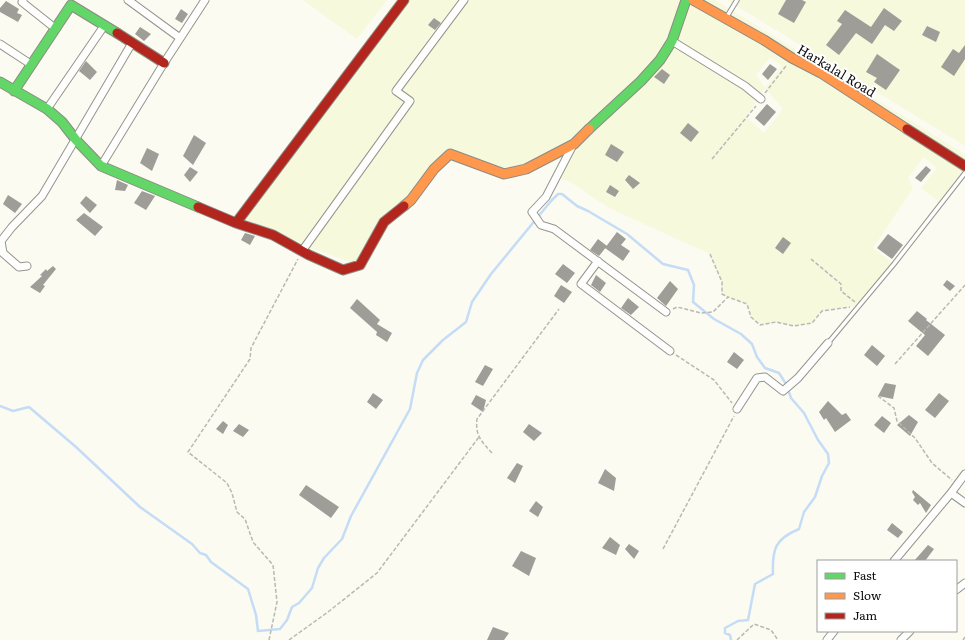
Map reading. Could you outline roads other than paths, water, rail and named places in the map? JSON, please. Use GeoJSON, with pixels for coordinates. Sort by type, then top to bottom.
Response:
{"type":"FeatureCollection","features":[{"type":"Feature","properties":{"kind":"street"},"geometry":{"type":"LineString","coordinates":[[23,0],[22,2],[56,29]]}},
{"type":"Feature","properties":{"kind":"street"},"geometry":{"type":"LineString","coordinates":[[128,0],[180,38]]}},
{"type":"Feature","properties":{"kind":"street"},"geometry":{"type":"LineString","coordinates":[[102,166],[164,63],[205,0]]}},
{"type":"Feature","properties":{"kind":"street"},"geometry":{"type":"LineString","coordinates":[[236,223],[404,0]]}},
{"type":"Feature","properties":{"kind":"street"},"geometry":{"type":"LineString","coordinates":[[302,251],[410,101],[396,91],[464,0]]}},
{"type":"Feature","properties":{"kind":"street"},"geometry":{"type":"LineString","coordinates":[[0,82],[47,109],[62,122],[76,140],[102,166],[236,223],[273,235],[302,251],[343,270],[360,266],[384,222],[411,200],[434,169],[450,154],[504,174],[526,170],[574,144],[641,81],[660,60],[672,41],[686,0]]}},
{"type":"Feature","properties":{"kind":"street","name":"Harkalal Road"},"geometry":{"type":"LineString","coordinates":[[693,0],[820,73],[965,166]]}},
{"type":"Feature","properties":{"kind":"street"},"geometry":{"type":"LineString","coordinates":[[14,91],[71,5],[164,63]]}},
{"type":"Feature","properties":{"kind":"street"},"geometry":{"type":"LineString","coordinates":[[47,109],[104,26]]}},
{"type":"Feature","properties":{"kind":"street"},"geometry":{"type":"LineString","coordinates":[[672,41],[746,86],[760,99]]}},
{"type":"Feature","properties":{"kind":"street"},"geometry":{"type":"LineString","coordinates":[[27,266],[19,267],[3,253],[1,242],[12,227],[42,196],[132,43]]}},
{"type":"Feature","properties":{"kind":"street"},"geometry":{"type":"LineString","coordinates":[[0,44],[32,65]]}},
{"type":"Feature","properties":{"kind":"street"},"geometry":{"type":"LineString","coordinates":[[574,144],[546,197],[532,212],[541,225],[554,228],[666,312]]}},
{"type":"Feature","properties":{"kind":"street"},"geometry":{"type":"LineString","coordinates":[[598,261],[580,284],[670,351]]}},
{"type":"Feature","properties":{"kind":"street"},"geometry":{"type":"LineString","coordinates":[[737,409],[757,378],[765,377],[783,391],[798,378],[828,344]]}},
{"type":"Feature","properties":{"kind":"street"},"geometry":{"type":"LineString","coordinates":[[895,560],[952,493],[965,474]]}},
{"type":"Feature","properties":{"kind":"street"},"geometry":{"type":"LineString","coordinates":[[952,493],[965,503]]}},
{"type":"Feature","properties":{"kind":"street"},"geometry":{"type":"LineString","coordinates":[[957,589],[965,583]]}},
{"type":"Feature","properties":{"kind":"street"},"geometry":{"type":"LineString","coordinates":[[827,640],[833,632]]}},
{"type":"Feature","properties":{"kind":"street"},"geometry":{"type":"LineString","coordinates":[[901,640],[909,632]]}},
{"type":"Feature","properties":{"kind":"lane"},"geometry":{"type":"LineString","coordinates":[[725,19],[737,0]]}},
{"type":"Feature","properties":{"kind":"lane"},"geometry":{"type":"LineString","coordinates":[[828,344],[894,264],[965,173]]}},
{"type":"Feature","properties":{"kind":"waterway"},"geometry":{"type":"LineString","coordinates":[[0,406],[13,411],[29,407],[76,447],[140,507],[192,544],[200,553],[206,555],[211,562],[248,589],[256,615],[258,631],[280,629],[287,620],[292,607],[299,603],[312,588],[318,568],[324,558],[342,539],[351,516],[410,409],[417,373],[423,360],[443,340],[466,322],[472,302],[491,274],[551,201],[558,194],[562,194],[577,206],[627,234],[663,264],[688,270],[694,285],[693,302],[714,319],[741,334],[752,344],[757,357],[765,368],[779,373],[786,384],[791,398],[804,413],[818,440],[828,454],[829,463],[822,476],[815,497],[804,512],[799,529],[780,541],[774,551],[773,574],[755,584],[748,620],[738,621],[725,628],[725,633],[730,635],[731,640]]}}]}
